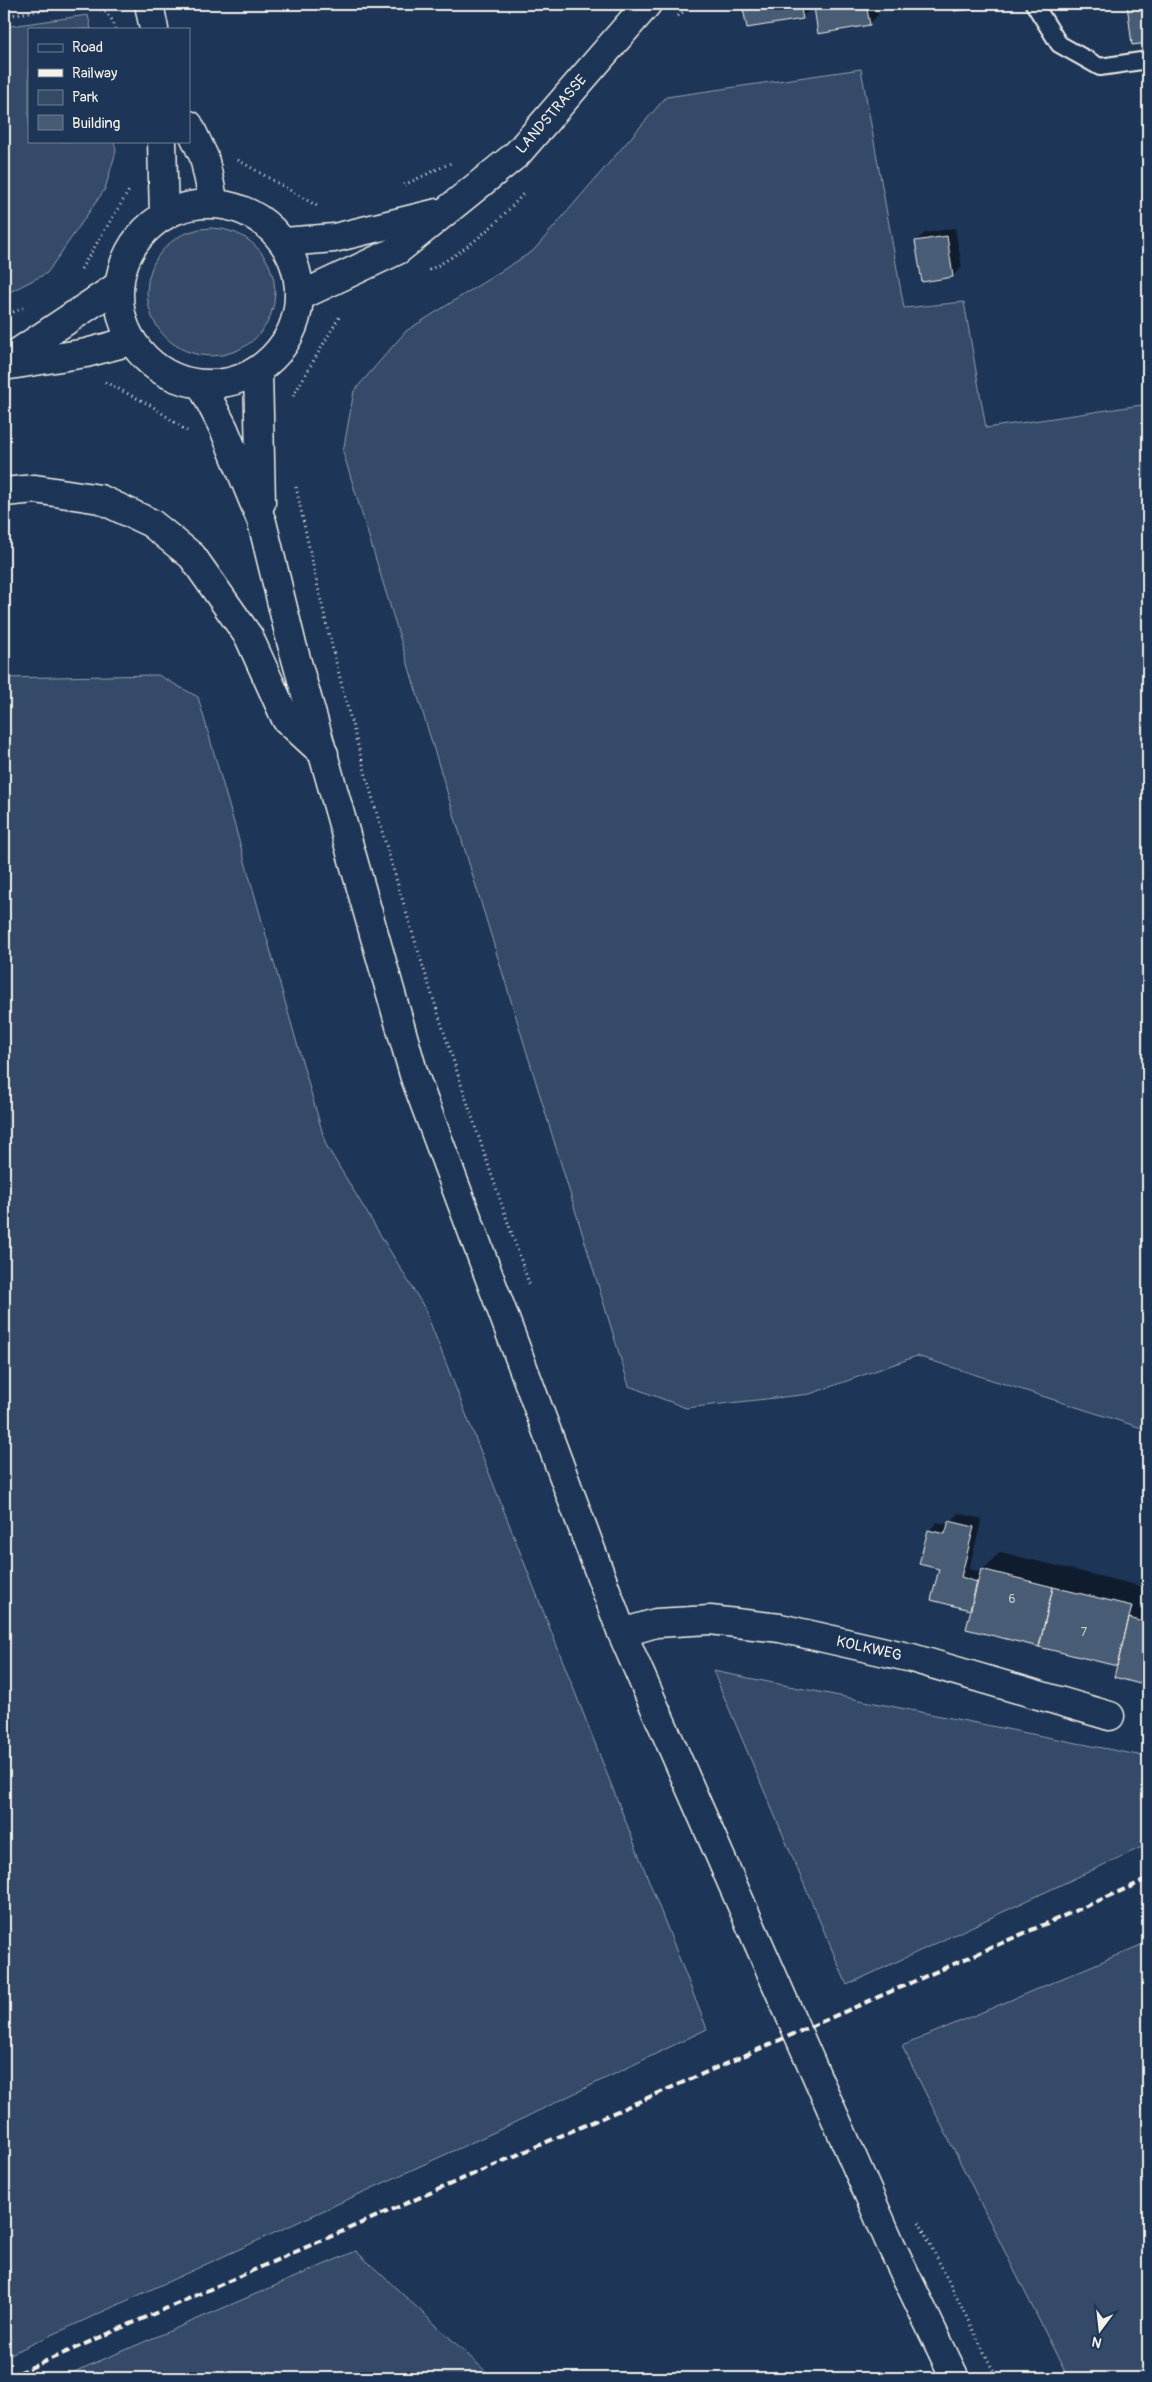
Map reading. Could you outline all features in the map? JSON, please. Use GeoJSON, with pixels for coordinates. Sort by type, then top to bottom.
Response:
{"type":"FeatureCollection","features":[{"type":"Feature","properties":{"kind":"main road"},"geometry":{"type":"LineString","coordinates":[[149,4],[154,28]]}},
{"type":"Feature","properties":{"kind":"main road","name":"LANDSTRASSE"},"geometry":{"type":"LineString","coordinates":[[300,296],[398,250],[517,154],[647,4]]}},
{"type":"Feature","properties":{"kind":"main road"},"geometry":{"type":"LineString","coordinates":[[190,127],[204,157],[214,203]]}},
{"type":"Feature","properties":{"kind":"main road"},"geometry":{"type":"LineString","coordinates":[[162,142],[164,216]]}},
{"type":"Feature","properties":{"kind":"main road"},"geometry":{"type":"LineString","coordinates":[[214,203],[241,209],[264,222],[284,242],[297,268],[300,296],[295,325],[280,351],[258,371],[229,381],[201,384],[174,378],[150,362],[131,341],[122,315],[118,286],[125,259],[140,235],[164,216],[186,206],[214,203]]}},
{"type":"Feature","properties":{"kind":"main road","name":"LANDSTRASSE"},"geometry":{"type":"LineString","coordinates":[[284,242],[334,238],[444,212]]}},
{"type":"Feature","properties":{"kind":"main road"},"geometry":{"type":"LineString","coordinates":[[4,362],[118,286]]}},
{"type":"Feature","properties":{"kind":"main road"},"geometry":{"type":"LineString","coordinates":[[4,366],[86,354],[131,341]]}},
{"type":"Feature","properties":{"kind":"main road"},"geometry":{"type":"LineString","coordinates":[[258,371],[262,522]]}},
{"type":"Feature","properties":{"kind":"main road"},"geometry":{"type":"LineString","coordinates":[[201,384],[224,429],[262,522],[292,641],[414,1075],[622,1633],[887,2236],[955,2378]]}},
{"type":"Feature","properties":{"kind":"main road"},"geometry":{"type":"LineString","coordinates":[[4,492],[35,489],[100,499],[151,523],[192,556],[249,637],[286,719],[324,754]]}},
{"type":"Feature","properties":{"kind":"main road","name":"KOLKWEG"},"geometry":{"type":"LineString","coordinates":[[622,1633],[656,1623],[710,1620],[780,1628],[912,1658],[1110,1716]]}},
{"type":"Feature","properties":{"kind":"lane"},"geometry":{"type":"LineString","coordinates":[[1034,4],[1059,44],[1100,67],[1148,60]]}},
{"type":"Feature","properties":{"kind":"path"},"geometry":{"type":"LineString","coordinates":[[4,16],[81,4],[95,6],[108,14],[115,28]]}},
{"type":"Feature","properties":{"kind":"path"},"geometry":{"type":"LineString","coordinates":[[401,187],[454,161]]}},
{"type":"Feature","properties":{"kind":"path"},"geometry":{"type":"LineString","coordinates":[[80,271],[134,182]]}},
{"type":"Feature","properties":{"kind":"path"},"geometry":{"type":"LineString","coordinates":[[294,478],[327,627],[385,839],[476,1131],[532,1291]]}},
{"type":"Feature","properties":{"kind":"path"},"geometry":{"type":"LineString","coordinates":[[917,2217],[997,2378]]}},
{"type":"Feature","properties":{"kind":"green space"},"geometry":{"type":"Polygon","coordinates":[[[88,15],[91,28],[28,28],[28,142],[114,142],[116,151],[105,189],[47,273],[4,295],[4,27],[88,15]]]}},
{"type":"Feature","properties":{"kind":"green space"},"geometry":{"type":"Polygon","coordinates":[[[861,69],[904,308],[964,302],[986,428],[1148,404],[1148,1430],[917,1356],[810,1394],[686,1408],[629,1386],[343,452],[354,391],[406,331],[533,251],[666,97],[861,69]]]}},
{"type":"Feature","properties":{"kind":"green space"},"geometry":{"type":"Polygon","coordinates":[[[211,228],[235,233],[247,239],[256,247],[264,256],[270,268],[275,292],[270,316],[264,328],[256,337],[247,345],[235,351],[211,356],[187,351],[175,345],[166,337],[158,328],[152,316],[147,292],[152,268],[158,256],[166,247],[175,239],[187,233],[211,228]]]}},
{"type":"Feature","properties":{"kind":"green space"},"geometry":{"type":"Polygon","coordinates":[[[158,675],[198,697],[326,1145],[424,1307],[707,2029],[501,2129],[4,2357],[4,678],[158,675]]]}},
{"type":"Feature","properties":{"kind":"green space"},"geometry":{"type":"Polygon","coordinates":[[[713,1671],[1148,1757],[1148,1844],[847,1985],[713,1671]]]}},
{"type":"Feature","properties":{"kind":"green space"},"geometry":{"type":"Polygon","coordinates":[[[1148,1942],[1148,2378],[1068,2378],[902,2046],[1148,1942]]]}},
{"type":"Feature","properties":{"kind":"green space"},"geometry":{"type":"Polygon","coordinates":[[[356,2251],[493,2378],[60,2378],[356,2251]]]}},
{"type":"Feature","properties":{"kind":"building"},"geometry":{"type":"Polygon","coordinates":[[[742,4],[800,4],[803,19],[747,28],[742,4]]]}},
{"type":"Feature","properties":{"kind":"building"},"geometry":{"type":"Polygon","coordinates":[[[833,4],[866,4],[870,25],[818,34],[814,7],[833,4]]]}},
{"type":"Feature","properties":{"kind":"building"},"geometry":{"type":"Polygon","coordinates":[[[953,4],[1006,4],[1007,6],[954,11],[953,4]]]}},
{"type":"Feature","properties":{"kind":"building"},"geometry":{"type":"Polygon","coordinates":[[[1127,4],[1148,4],[1148,43],[1132,45],[1127,4]]]}},
{"type":"Feature","properties":{"kind":"building"},"geometry":{"type":"Polygon","coordinates":[[[947,236],[953,277],[922,282],[915,241],[947,236]]]}},
{"type":"Feature","properties":{"kind":"building"},"geometry":{"type":"Polygon","coordinates":[[[949,1521],[974,1527],[961,1577],[977,1582],[970,1610],[931,1600],[939,1569],[919,1564],[928,1530],[945,1534],[949,1521]]]}},
{"type":"Feature","properties":{"kind":"building"},"geometry":{"type":"Polygon","coordinates":[[[981,1569],[1053,1587],[1039,1647],[966,1629],[981,1569]]]}},
{"type":"Feature","properties":{"kind":"building"},"geometry":{"type":"Polygon","coordinates":[[[1053,1587],[1132,1606],[1117,1666],[1039,1647],[1053,1587]]]}},
{"type":"Feature","properties":{"kind":"building"},"geometry":{"type":"Polygon","coordinates":[[[1129,1618],[1148,1623],[1148,1650],[1140,1684],[1114,1677],[1129,1618]]]}},
{"type":"Feature","properties":{"kind":"railway"},"geometry":{"type":"LineString","coordinates":[[7,2378],[1148,1879]]}}]}
